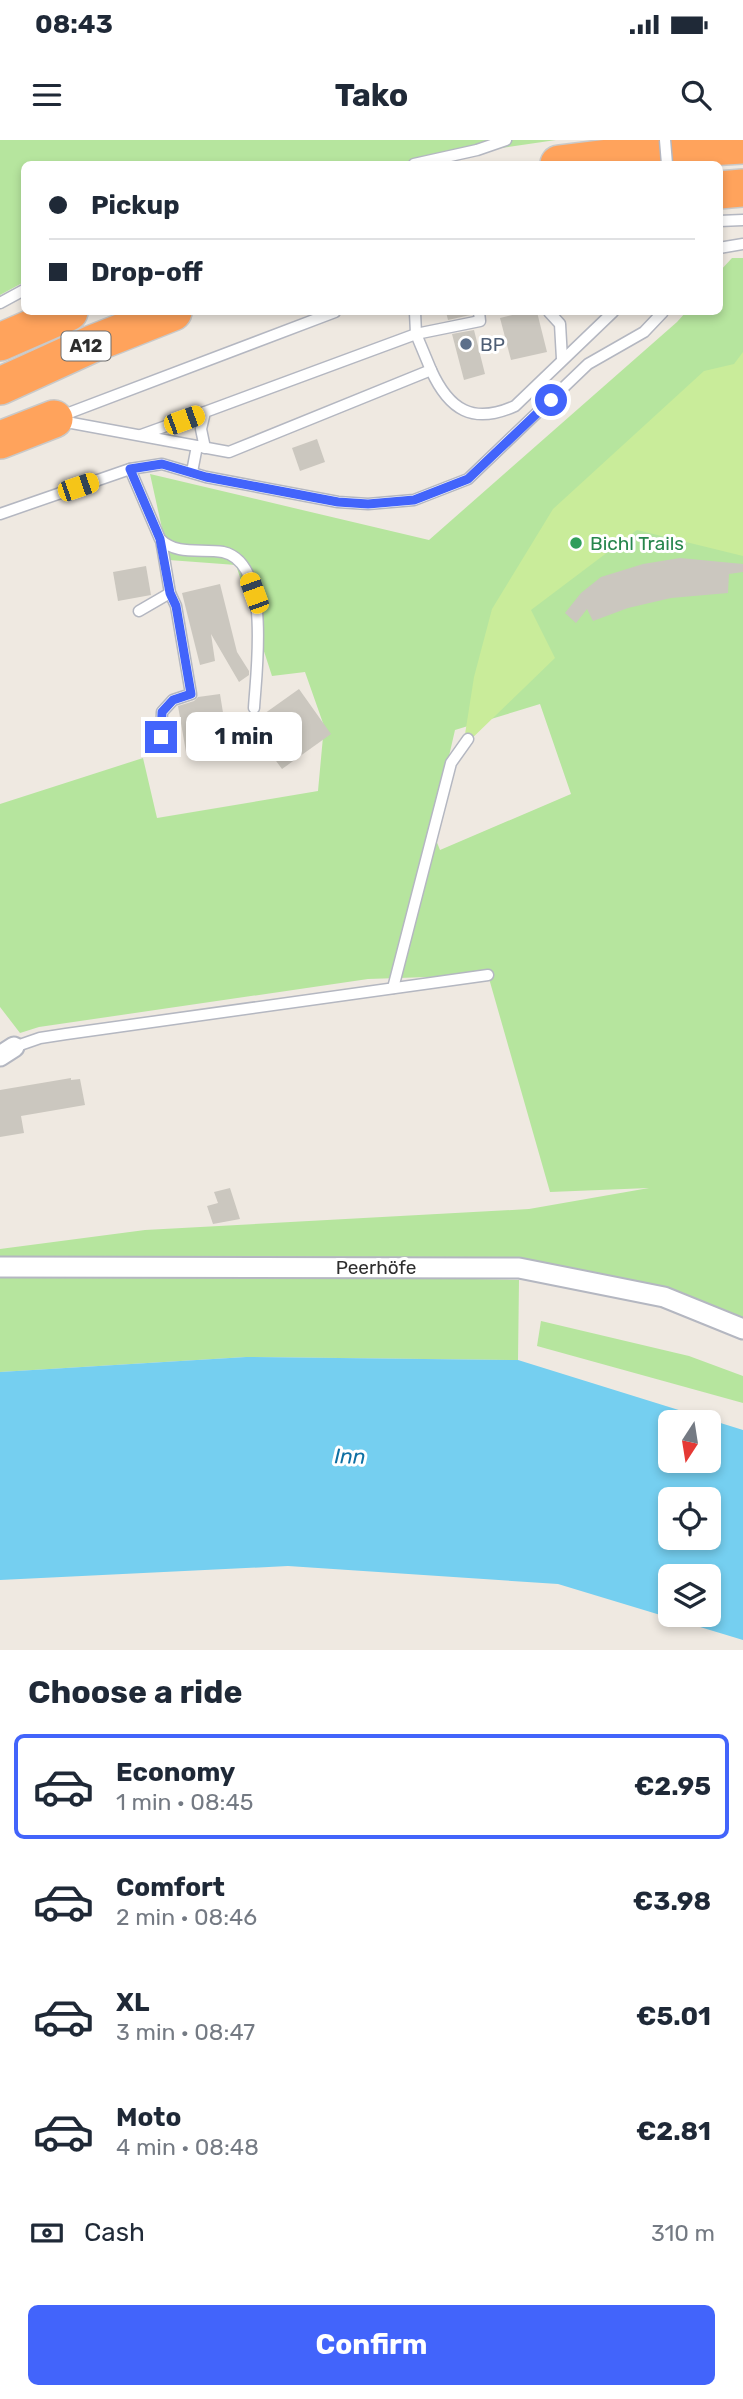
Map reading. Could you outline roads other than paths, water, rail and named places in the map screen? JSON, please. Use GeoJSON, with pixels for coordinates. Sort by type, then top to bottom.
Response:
{"type":"FeatureCollection","features":[{"type":"Feature","properties":{"kind":"highway"},"geometry":{"type":"LineString","coordinates":[[583,161],[743,145]]}},
{"type":"Feature","properties":{"kind":"highway"},"geometry":{"type":"LineString","coordinates":[[723,190],[743,188]]}},
{"type":"Feature","properties":{"kind":"highway","name":"A12"},"geometry":{"type":"LineString","coordinates":[[0,342],[62,315]]}},
{"type":"Feature","properties":{"kind":"highway","name":"A12"},"geometry":{"type":"LineString","coordinates":[[0,386],[92,344],[165,315]]}},
{"type":"Feature","properties":{"kind":"highway"},"geometry":{"type":"LineString","coordinates":[[0,440],[54,419]]}},
{"type":"Feature","properties":{"kind":"street","name":"Peerhöfe"},"geometry":{"type":"LineString","coordinates":[[0,1267],[519,1268],[664,1297],[743,1329]]}},
{"type":"Feature","properties":{"kind":"lane"},"geometry":{"type":"LineString","coordinates":[[428,161],[477,150],[506,140]]}},
{"type":"Feature","properties":{"kind":"lane"},"geometry":{"type":"LineString","coordinates":[[665,140],[667,161]]}},
{"type":"Feature","properties":{"kind":"lane"},"geometry":{"type":"LineString","coordinates":[[723,221],[743,220]]}},
{"type":"Feature","properties":{"kind":"lane"},"geometry":{"type":"LineString","coordinates":[[723,247],[743,244]]}},
{"type":"Feature","properties":{"kind":"lane"},"geometry":{"type":"LineString","coordinates":[[0,303],[21,292]]}},
{"type":"Feature","properties":{"kind":"lane"},"geometry":{"type":"LineString","coordinates":[[54,419],[327,315]]}},
{"type":"Feature","properties":{"kind":"lane"},"geometry":{"type":"LineString","coordinates":[[415,315],[416,334],[438,387],[457,407],[474,414],[490,414],[515,406],[610,315]]}},
{"type":"Feature","properties":{"kind":"lane"},"geometry":{"type":"LineString","coordinates":[[141,436],[416,334],[480,321],[479,315]]}},
{"type":"Feature","properties":{"kind":"lane"},"geometry":{"type":"LineString","coordinates":[[552,315],[560,324],[562,359]]}},
{"type":"Feature","properties":{"kind":"lane"},"geometry":{"type":"LineString","coordinates":[[0,514],[130,469],[162,464],[338,502],[368,504],[414,500],[468,479],[588,365],[644,332],[660,315]]}},
{"type":"Feature","properties":{"kind":"lane"},"geometry":{"type":"LineString","coordinates":[[54,419],[229,452],[431,370]]}},
{"type":"Feature","properties":{"kind":"lane"},"geometry":{"type":"LineString","coordinates":[[192,472],[201,447],[205,412]]}},
{"type":"Feature","properties":{"kind":"lane"},"geometry":{"type":"LineString","coordinates":[[130,469],[160,539],[170,593],[176,606],[191,694],[173,700],[162,712],[161,737]]}},
{"type":"Feature","properties":{"kind":"lane"},"geometry":{"type":"LineString","coordinates":[[160,539],[167,546],[193,551],[225,552],[245,567],[254,593],[258,621],[254,708]]}},
{"type":"Feature","properties":{"kind":"lane"},"geometry":{"type":"LineString","coordinates":[[139,611],[170,593]]}},
{"type":"Feature","properties":{"kind":"lane"},"geometry":{"type":"LineString","coordinates":[[393,988],[451,762],[468,739]]}},
{"type":"Feature","properties":{"kind":"lane"},"geometry":{"type":"LineString","coordinates":[[7,1052],[40,1038],[488,975]]}},
{"type":"Feature","properties":{"kind":"water","name":"Inn"},"geometry":{"type":"Polygon","coordinates":[[[246,1357],[518,1360],[679,1410],[658,1410],[658,1474],[721,1474],[721,1423],[743,1430],[743,1640],[700,1627],[721,1627],[721,1564],[658,1564],[658,1614],[558,1584],[288,1566],[0,1580],[0,1372],[246,1357]]]}},
{"type":"Feature","properties":{"kind":"place","name":"BP"},"geometry":{"type":"Point","coordinates":[466,344]}},
{"type":"Feature","properties":{"kind":"place","name":"Bichl Trails"},"geometry":{"type":"Point","coordinates":[576,543]}}]}
